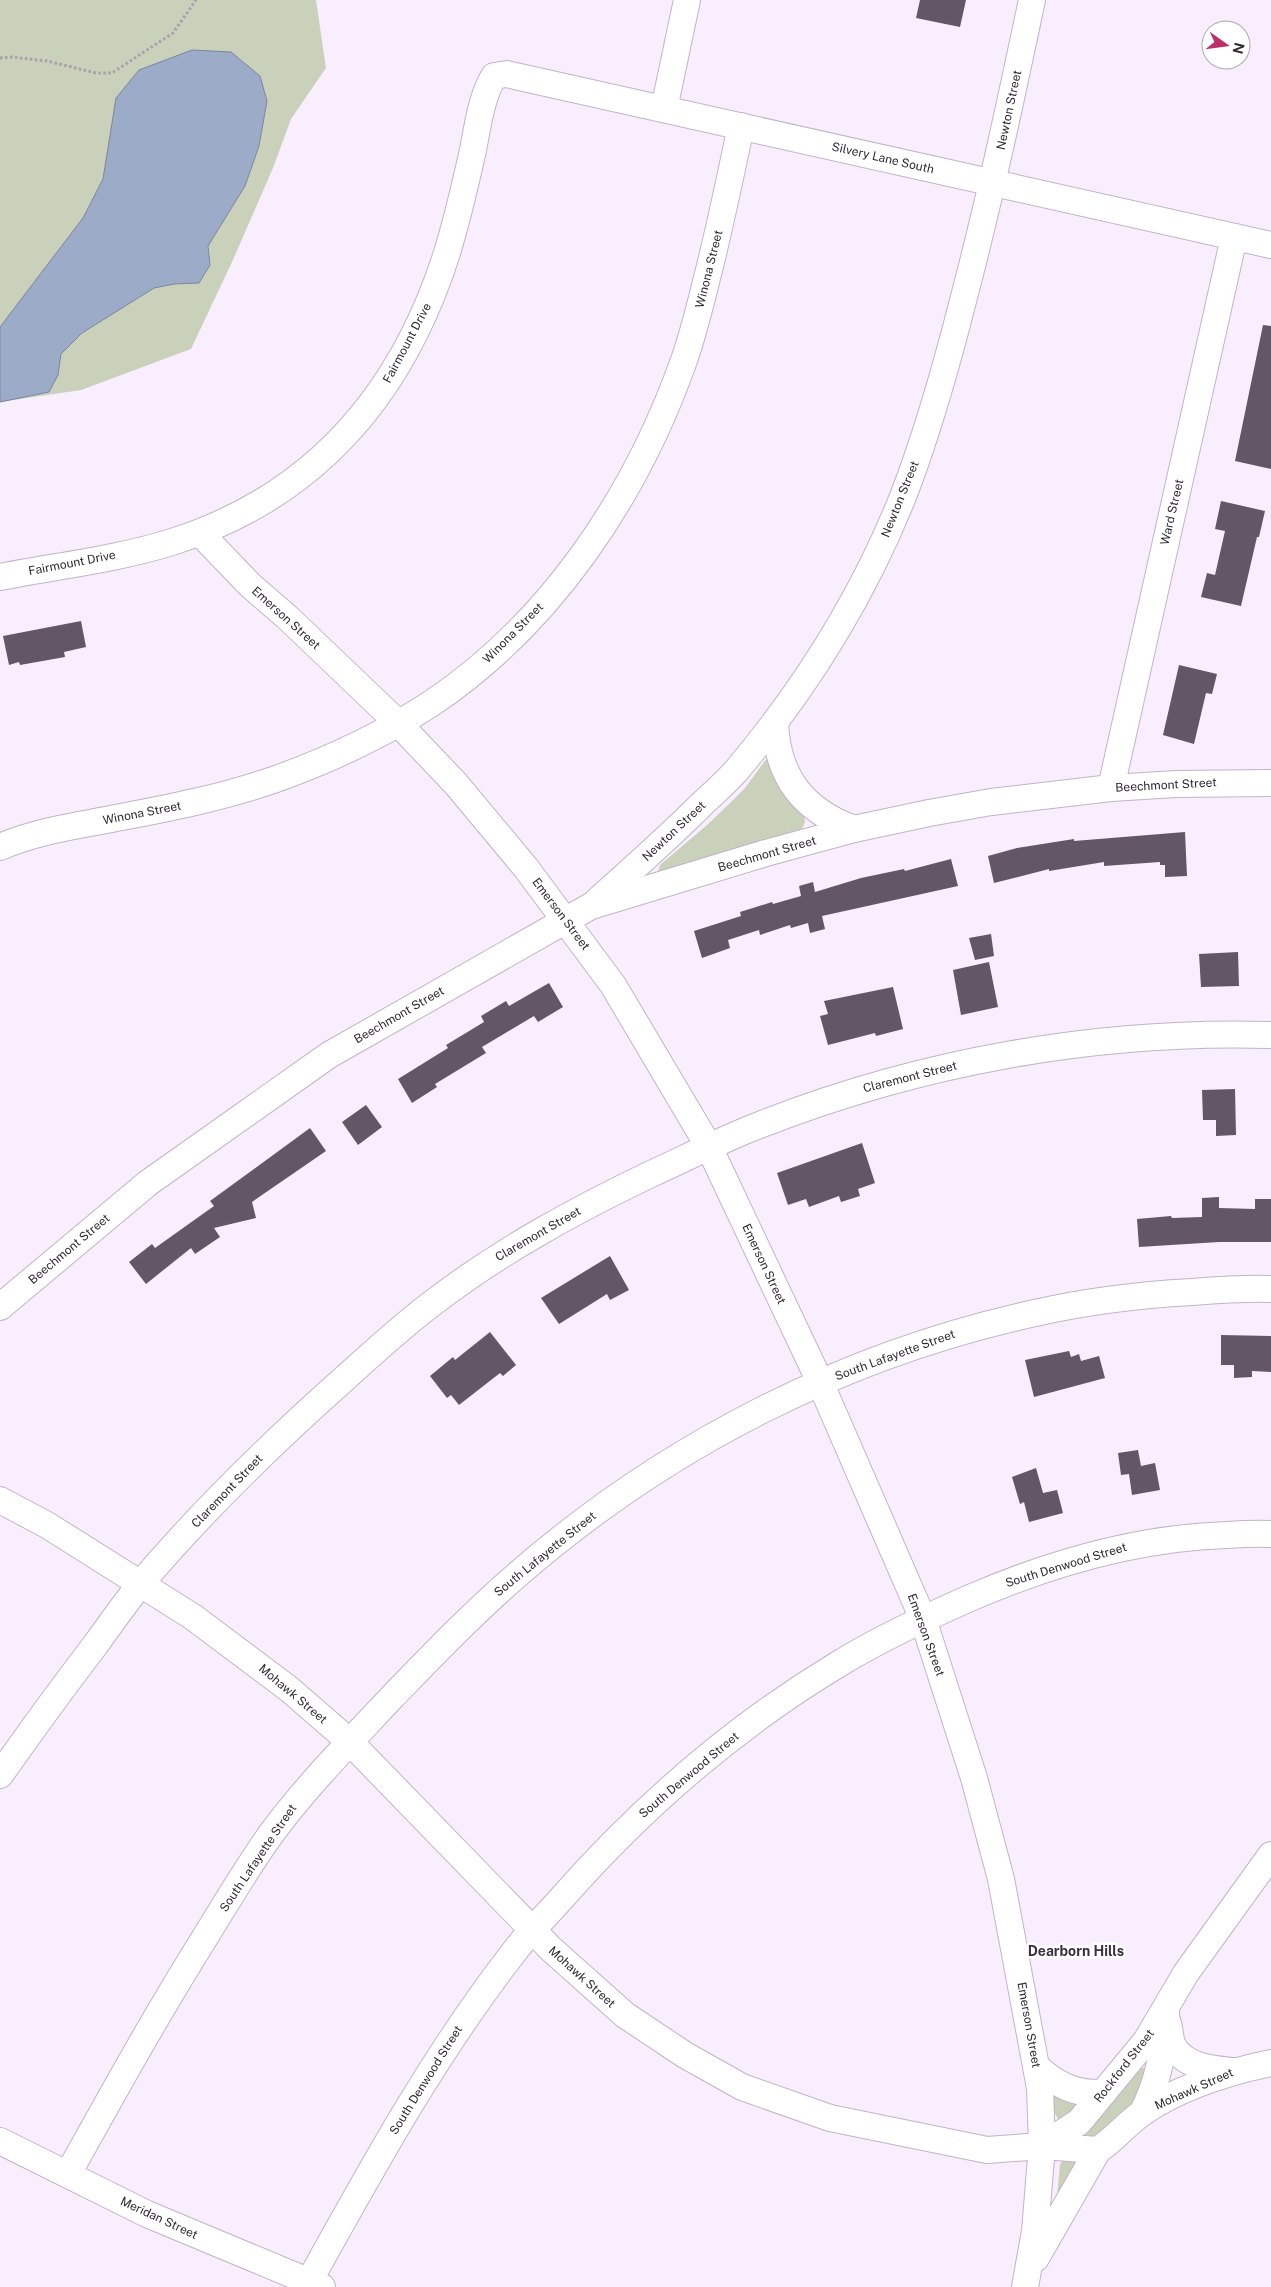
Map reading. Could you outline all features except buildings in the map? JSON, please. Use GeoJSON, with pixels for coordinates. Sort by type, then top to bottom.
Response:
{"type":"FeatureCollection","features":[{"type":"Feature","properties":{"kind":"street"},"geometry":{"type":"LineString","coordinates":[[664,108],[687,0]]}},
{"type":"Feature","properties":{"kind":"street","name":"Newton Street"},"geometry":{"type":"LineString","coordinates":[[590,906],[680,826],[728,780],[776,722],[809,675],[842,622],[871,568],[904,495],[938,399],[993,184],[1032,0]]}},
{"type":"Feature","properties":{"kind":"street","name":"Silvery Lane South"},"geometry":{"type":"LineString","coordinates":[[494,76],[507,74],[664,108],[993,184],[1271,245]]}},
{"type":"Feature","properties":{"kind":"street","name":"Fairmount Drive"},"geometry":{"type":"LineString","coordinates":[[0,576],[140,550],[200,532],[253,508],[303,474],[348,433],[390,380],[418,326],[446,256],[460,208],[483,102],[494,76]]}},
{"type":"Feature","properties":{"kind":"street","name":"Winona Street"},"geometry":{"type":"LineString","coordinates":[[0,847],[46,831],[183,805],[249,788],[335,755],[398,723],[430,704],[461,681],[518,630],[573,569],[620,498],[660,422],[684,361],[723,211],[741,126]]}},
{"type":"Feature","properties":{"kind":"street","name":"Ward Street"},"geometry":{"type":"LineString","coordinates":[[1111,788],[1234,237]]}},
{"type":"Feature","properties":{"kind":"street","name":"Emerson Street"},"geometry":{"type":"LineString","coordinates":[[200,532],[250,585],[287,617],[398,723],[456,784],[566,919],[613,985],[709,1146],[820,1382],[923,1619],[974,1778],[1002,1879],[1040,2088],[1042,2146]]}},
{"type":"Feature","properties":{"kind":"street"},"geometry":{"type":"LineString","coordinates":[[776,722],[780,758],[796,789],[821,814],[854,829]]}},
{"type":"Feature","properties":{"kind":"street","name":"Beechmont Street"},"geometry":{"type":"LineString","coordinates":[[0,1307],[148,1183],[329,1056],[590,906],[766,852],[854,829],[991,802],[1111,788],[1176,784],[1271,783]]}},
{"type":"Feature","properties":{"kind":"street","name":"Claremont Street"},"geometry":{"type":"LineString","coordinates":[[0,1775],[34,1726],[141,1584],[204,1514],[265,1451],[388,1340],[435,1301],[485,1265],[550,1224],[709,1146],[754,1127],[845,1094],[962,1064],[1070,1045],[1180,1036],[1271,1035]]}},
{"type":"Feature","properties":{"kind":"street","name":"South Lafayette Street"},"geometry":{"type":"LineString","coordinates":[[68,2174],[162,2006],[248,1867],[296,1801],[464,1623],[518,1574],[574,1528],[634,1485],[726,1427],[820,1382],[891,1354],[990,1322],[1068,1305],[1124,1296],[1210,1290],[1271,1289]]}},
{"type":"Feature","properties":{"kind":"street","name":"Mohawk Street"},"geometry":{"type":"LineString","coordinates":[[0,1500],[47,1526],[141,1584],[193,1617],[248,1657],[350,1742],[533,1930],[625,2016],[685,2055],[742,2087],[830,2118],[987,2150],[1042,2146],[1098,2150],[1142,2113],[1190,2088],[1234,2071],[1271,2063]]}},
{"type":"Feature","properties":{"kind":"street","name":"South Denwood Street"},"geometry":{"type":"LineString","coordinates":[[312,2285],[381,2151],[432,2068],[473,2007],[516,1949],[623,1832],[712,1752],[767,1711],[838,1664],[923,1619],[1010,1581],[1060,1564],[1141,1542],[1204,1536],[1271,1534]]}},
{"type":"Feature","properties":{"kind":"street","name":"Rockford Street"},"geometry":{"type":"LineString","coordinates":[[1042,2146],[1080,2122],[1146,2041],[1166,2010],[1186,1973],[1271,1855]]}},
{"type":"Feature","properties":{"kind":"street"},"geometry":{"type":"LineString","coordinates":[[1166,2010],[1173,2046],[1184,2059],[1204,2068],[1234,2071]]}},
{"type":"Feature","properties":{"kind":"street"},"geometry":{"type":"LineString","coordinates":[[1142,2113],[1150,2098],[1159,2070],[1164,2043],[1166,2010]]}},
{"type":"Feature","properties":{"kind":"street"},"geometry":{"type":"LineString","coordinates":[[1037,2068],[1050,2079],[1065,2086],[1092,2094],[1104,2092]]}},
{"type":"Feature","properties":{"kind":"street","name":"Meridan Street"},"geometry":{"type":"LineString","coordinates":[[0,2141],[147,2214],[312,2285]]}},
{"type":"Feature","properties":{"kind":"street"},"geometry":{"type":"LineString","coordinates":[[1027,2280],[1035,2231],[1042,2146]]}},
{"type":"Feature","properties":{"kind":"street"},"geometry":{"type":"LineString","coordinates":[[1027,2280],[1098,2150]]}},
{"type":"Feature","properties":{"kind":"path"},"geometry":{"type":"LineString","coordinates":[[0,58],[12,57],[47,60],[96,73],[112,73],[173,32],[196,0]]}},
{"type":"Feature","properties":{"kind":"green space"},"geometry":{"type":"Polygon","coordinates":[[[0,0],[316,0],[326,68],[291,119],[273,168],[191,349],[81,390],[0,402],[0,0]]]}},
{"type":"Feature","properties":{"kind":"green space"},"geometry":{"type":"Polygon","coordinates":[[[767,758],[770,758],[788,800],[804,816],[805,822],[802,829],[660,874],[658,871],[660,865],[707,825],[745,788],[767,758]]]}},
{"type":"Feature","properties":{"kind":"green space"},"geometry":{"type":"Polygon","coordinates":[[[1148,2067],[1152,2072],[1127,2112],[1093,2138],[1077,2138],[1138,2069],[1148,2067]]]}},
{"type":"Feature","properties":{"kind":"green space"},"geometry":{"type":"Polygon","coordinates":[[[1052,2091],[1084,2100],[1060,2122],[1055,2114],[1052,2091]]]}},
{"type":"Feature","properties":{"kind":"green space"},"geometry":{"type":"Polygon","coordinates":[[[1080,2160],[1057,2196],[1062,2161],[1080,2160]]]}},
{"type":"Feature","properties":{"kind":"water"},"geometry":{"type":"Polygon","coordinates":[[[192,50],[231,52],[260,76],[267,101],[259,146],[245,186],[208,246],[210,265],[199,283],[174,284],[154,288],[82,333],[61,354],[58,375],[49,392],[0,402],[0,327],[83,218],[103,179],[116,98],[139,70],[192,50]]]}},
{"type":"Feature","properties":{"kind":"district","name":"Dearborn Hills"},"geometry":{"type":"Point","coordinates":[1076,1951]}}]}
